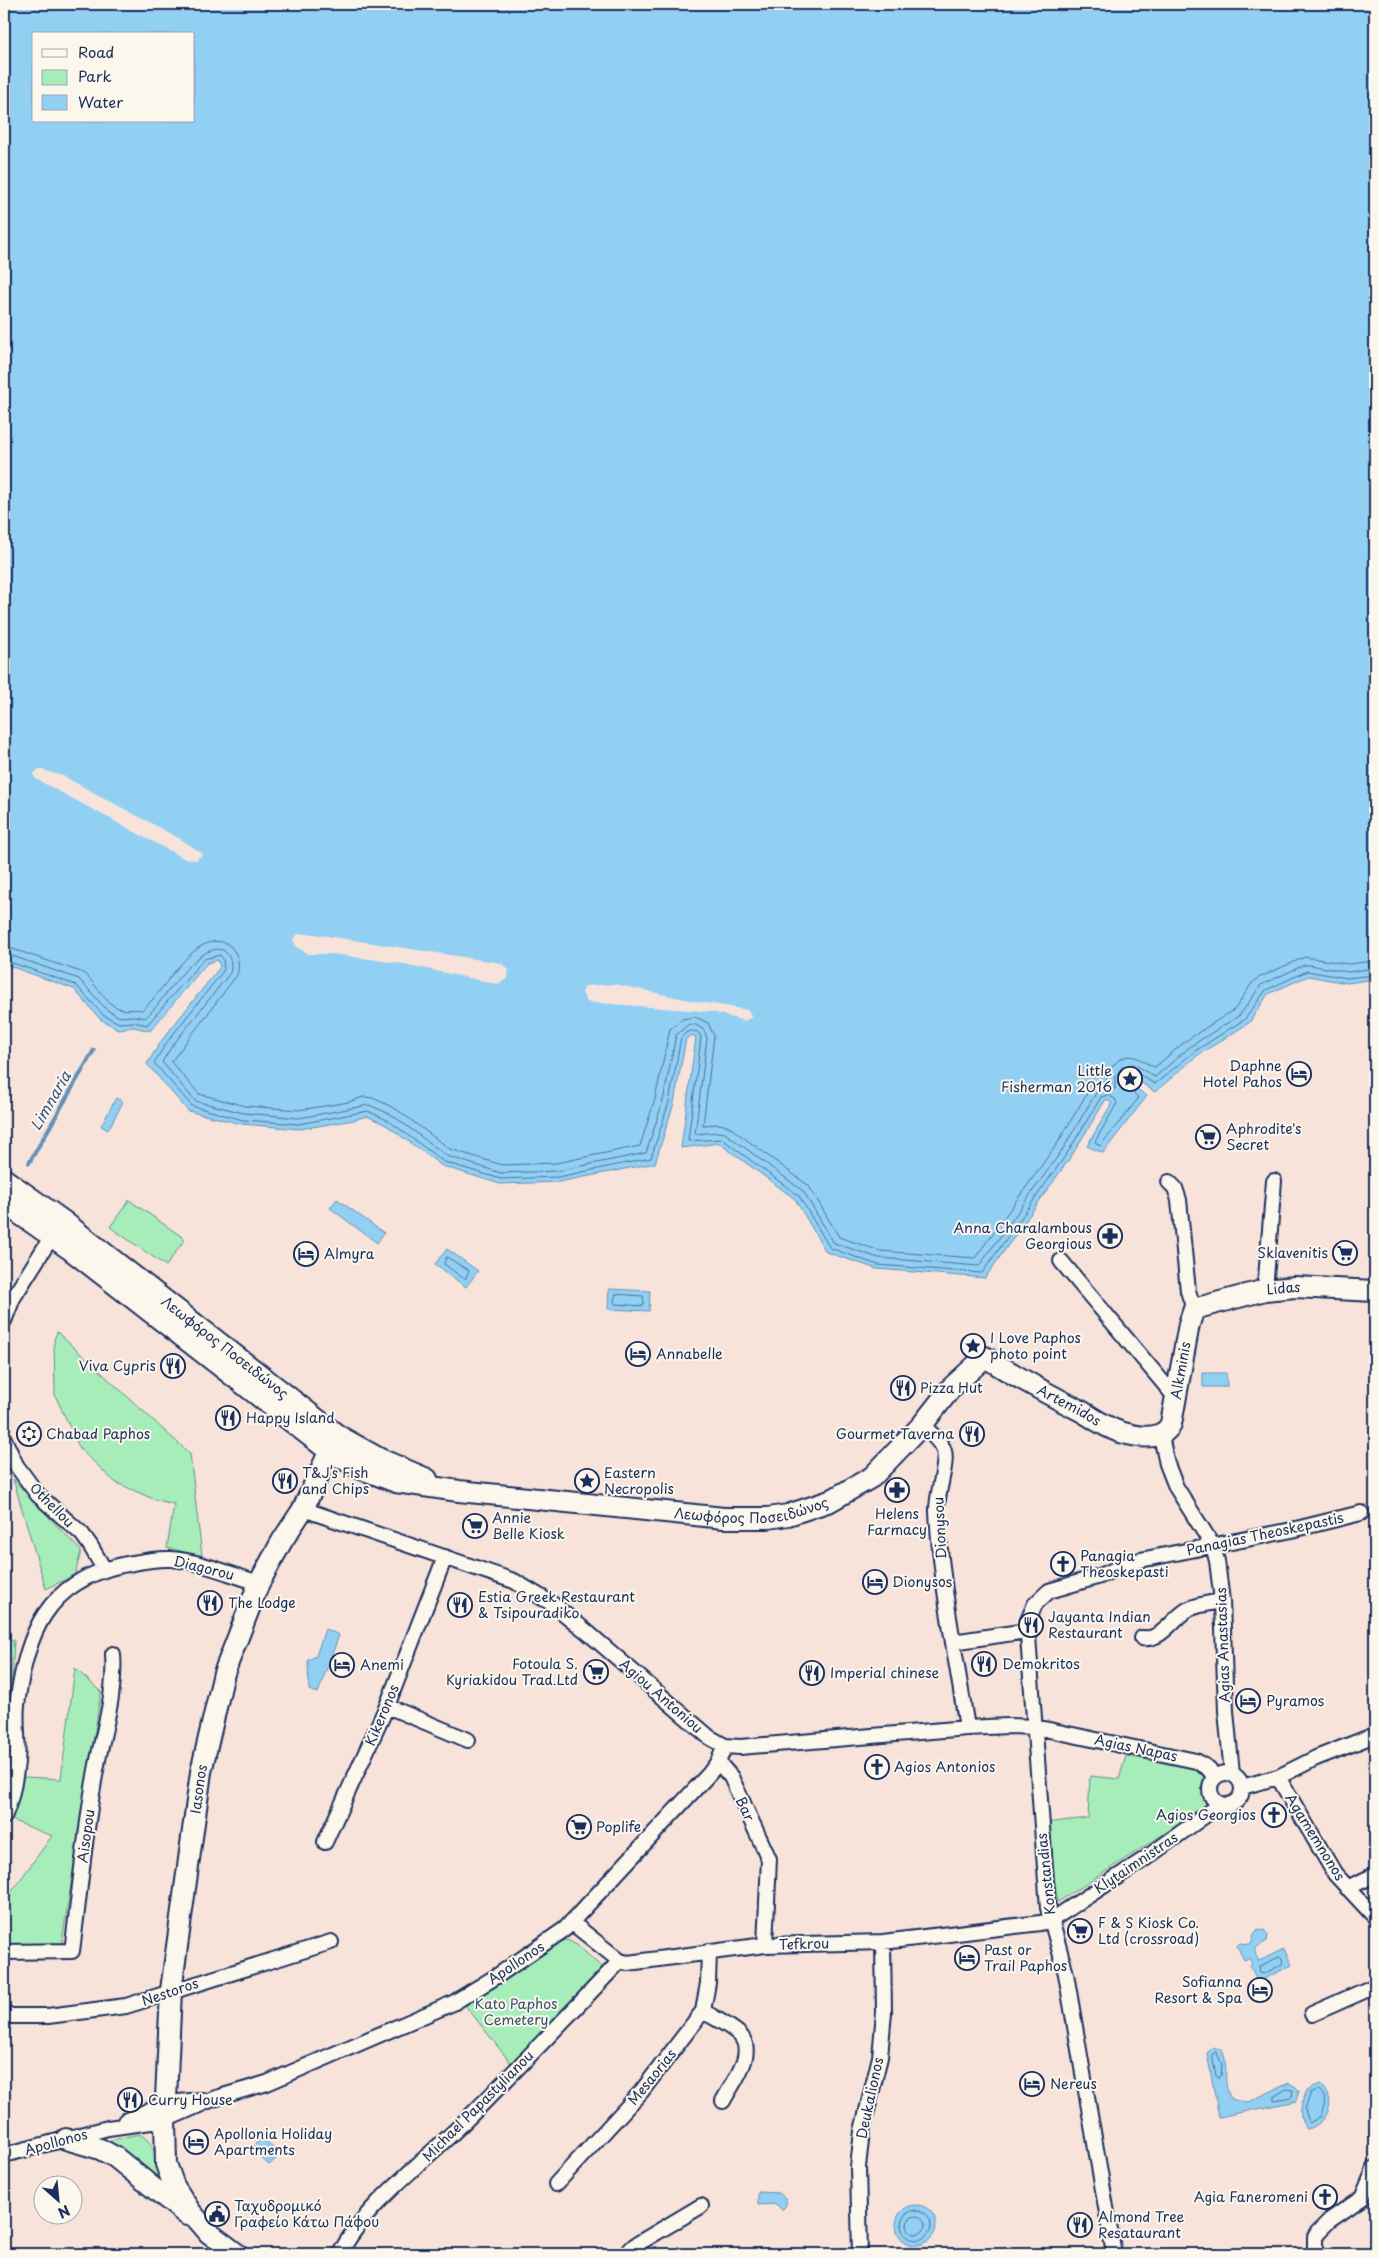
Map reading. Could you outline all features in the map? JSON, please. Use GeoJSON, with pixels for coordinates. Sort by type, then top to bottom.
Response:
{"type":"FeatureCollection","features":[{"type":"Feature","properties":{"kind":"main road","name":"Λεωφόρος Ποσειδώνος"},"geometry":{"type":"LineString","coordinates":[[4,1179],[56,1215],[337,1446],[359,1468],[396,1482],[459,1491],[724,1518],[768,1518],[788,1515],[830,1502],[872,1477],[922,1426],[951,1388],[985,1357]]}},
{"type":"Feature","properties":{"kind":"main road","name":"Λεωφόρος Ποσειδώνος"},"geometry":{"type":"LineString","coordinates":[[4,1203],[52,1236],[337,1446]]}},
{"type":"Feature","properties":{"kind":"main road","name":"Lidas"},"geometry":{"type":"LineString","coordinates":[[1194,1309],[1265,1290],[1295,1287],[1375,1292]]}},
{"type":"Feature","properties":{"kind":"main road","name":"Alkminis"},"geometry":{"type":"LineString","coordinates":[[1161,1436],[1172,1424],[1189,1324],[1194,1309]]}},
{"type":"Feature","properties":{"kind":"main road","name":"Artemidos"},"geometry":{"type":"LineString","coordinates":[[985,1357],[1032,1386],[1120,1432],[1149,1437],[1161,1436]]}},
{"type":"Feature","properties":{"kind":"main road","name":"Iasonos"},"geometry":{"type":"LineString","coordinates":[[204,2228],[179,2195],[170,2177],[165,2150],[171,1990],[201,1772],[216,1703],[235,1643],[259,1583],[282,1541],[303,1510],[337,1446]]}},
{"type":"Feature","properties":{"kind":"main road"},"geometry":{"type":"LineString","coordinates":[[66,2139],[100,2149],[115,2157],[237,2254]]}},
{"type":"Feature","properties":{"kind":"street"},"geometry":{"type":"LineString","coordinates":[[1265,1290],[1274,1181]]}},
{"type":"Feature","properties":{"kind":"street"},"geometry":{"type":"LineString","coordinates":[[1169,1182],[1175,1188],[1180,1200],[1188,1290],[1194,1309]]}},
{"type":"Feature","properties":{"kind":"street"},"geometry":{"type":"LineString","coordinates":[[4,1320],[13,1298],[52,1236]]}},
{"type":"Feature","properties":{"kind":"street"},"geometry":{"type":"LineString","coordinates":[[1061,1261],[1176,1398]]}},
{"type":"Feature","properties":{"kind":"street","name":"Dionysou"},"geometry":{"type":"LineString","coordinates":[[922,1426],[942,1445],[945,1453],[938,1492],[937,1513],[943,1580],[967,1728]]}},
{"type":"Feature","properties":{"kind":"street"},"geometry":{"type":"LineString","coordinates":[[1161,1436],[1167,1464],[1176,1487],[1213,1546]]}},
{"type":"Feature","properties":{"kind":"street","name":"Othellou"},"geometry":{"type":"LineString","coordinates":[[4,1439],[16,1465],[38,1494],[82,1534],[104,1569]]}},
{"type":"Feature","properties":{"kind":"street","name":"Agiou Antoniou"},"geometry":{"type":"LineString","coordinates":[[303,1510],[514,1581],[551,1603],[695,1726],[725,1746]]}},
{"type":"Feature","properties":{"kind":"street","name":"Panagias Theoskepastis"},"geometry":{"type":"LineString","coordinates":[[1035,1728],[1027,1623],[1035,1604],[1049,1591],[1092,1579],[1135,1561],[1213,1546],[1361,1513]]}},
{"type":"Feature","properties":{"kind":"street","name":"Agias Anastasias"},"geometry":{"type":"LineString","coordinates":[[1213,1546],[1217,1561],[1222,1601],[1226,1714],[1232,1774]]}},
{"type":"Feature","properties":{"kind":"street","name":"Kikeronos"},"geometry":{"type":"LineString","coordinates":[[326,1842],[387,1706],[445,1557]]}},
{"type":"Feature","properties":{"kind":"street","name":"Diagorou"},"geometry":{"type":"LineString","coordinates":[[4,1817],[11,1794],[17,1762],[17,1708],[24,1663],[31,1641],[47,1609],[64,1592],[104,1569],[149,1559],[191,1562],[259,1583]]}},
{"type":"Feature","properties":{"kind":"street"},"geometry":{"type":"LineString","coordinates":[[1142,1638],[1148,1639],[1158,1635],[1191,1608],[1222,1601]]}},
{"type":"Feature","properties":{"kind":"street"},"geometry":{"type":"LineString","coordinates":[[953,1642],[1027,1632]]}},
{"type":"Feature","properties":{"kind":"street","name":"Aisopou"},"geometry":{"type":"LineString","coordinates":[[4,1952],[72,1951],[94,1778],[112,1698],[113,1654]]}},
{"type":"Feature","properties":{"kind":"street"},"geometry":{"type":"LineString","coordinates":[[387,1706],[468,1740]]}},
{"type":"Feature","properties":{"kind":"street"},"geometry":{"type":"LineString","coordinates":[[725,1746],[740,1747],[967,1728],[1008,1726],[1035,1728]]}},
{"type":"Feature","properties":{"kind":"street","name":"Agias Napas"},"geometry":{"type":"LineString","coordinates":[[1035,1728],[1196,1761],[1209,1769],[1214,1777]]}},
{"type":"Feature","properties":{"kind":"street","name":"Konstandias"},"geometry":{"type":"LineString","coordinates":[[1035,1728],[1050,1921],[1059,1942],[1066,1974],[1114,2254]]}},
{"type":"Feature","properties":{"kind":"street"},"geometry":{"type":"LineString","coordinates":[[1242,1786],[1278,1777],[1316,1758],[1375,1735]]}},
{"type":"Feature","properties":{"kind":"street","name":"Apollonos"},"geometry":{"type":"LineString","coordinates":[[4,2155],[267,2083],[438,2011],[497,1976],[571,1922],[718,1762],[725,1746]]}},
{"type":"Feature","properties":{"kind":"street","name":"Bar"},"geometry":{"type":"LineString","coordinates":[[718,1762],[731,1777],[769,1859],[766,1945]]}},
{"type":"Feature","properties":{"kind":"street"},"geometry":{"type":"LineString","coordinates":[[1224,1772],[1232,1774],[1239,1779],[1242,1786],[1238,1799],[1232,1804],[1221,1804],[1214,1800],[1210,1794],[1211,1782],[1214,1777],[1224,1772]]}},
{"type":"Feature","properties":{"kind":"street","name":"Agamemnonos"},"geometry":{"type":"LineString","coordinates":[[1278,1777],[1335,1874],[1375,1917]]}},
{"type":"Feature","properties":{"kind":"street","name":"Klytaimnistras"},"geometry":{"type":"LineString","coordinates":[[1050,1921],[1146,1858],[1221,1804]]}},
{"type":"Feature","properties":{"kind":"street"},"geometry":{"type":"LineString","coordinates":[[1347,1888],[1375,1874]]}},
{"type":"Feature","properties":{"kind":"street","name":"Tefkrou"},"geometry":{"type":"LineString","coordinates":[[620,1962],[636,1962],[766,1945],[883,1942],[1050,1921]]}},
{"type":"Feature","properties":{"kind":"street"},"geometry":{"type":"LineString","coordinates":[[571,1922],[620,1962]]}},
{"type":"Feature","properties":{"kind":"street","name":"Nestoros"},"geometry":{"type":"LineString","coordinates":[[4,2016],[48,2016],[126,2006],[158,1997],[171,1990],[331,1942]]}},
{"type":"Feature","properties":{"kind":"street","name":"Deukalionos"},"geometry":{"type":"LineString","coordinates":[[860,2254],[858,2167],[862,2131],[880,2057],[884,2012],[883,1942]]}},
{"type":"Feature","properties":{"kind":"street","name":"Mesaorias"},"geometry":{"type":"LineString","coordinates":[[556,2184],[641,2092],[668,2060],[702,2011],[708,1983],[709,1951]]}},
{"type":"Feature","properties":{"kind":"street","name":"Michael Papastylianou"},"geometry":{"type":"LineString","coordinates":[[340,2254],[345,2244],[377,2205],[465,2121],[620,1962]]}},
{"type":"Feature","properties":{"kind":"street"},"geometry":{"type":"LineString","coordinates":[[1312,2014],[1375,1986]]}},
{"type":"Feature","properties":{"kind":"street"},"geometry":{"type":"LineString","coordinates":[[702,2011],[738,2034],[745,2048],[745,2058],[723,2101]]}},
{"type":"Feature","properties":{"kind":"street"},"geometry":{"type":"LineString","coordinates":[[1315,2254],[1315,2237],[1318,2232],[1330,2220],[1362,2198],[1375,2168]]}},
{"type":"Feature","properties":{"kind":"street"},"geometry":{"type":"LineString","coordinates":[[626,2254],[634,2246],[701,2206]]}},
{"type":"Feature","properties":{"kind":"green space"},"geometry":{"type":"Polygon","coordinates":[[[129,1200],[185,1239],[166,1266],[110,1227],[129,1200]]]}},
{"type":"Feature","properties":{"kind":"green space"},"geometry":{"type":"Polygon","coordinates":[[[57,1332],[190,1454],[202,1556],[167,1548],[174,1504],[153,1499],[115,1482],[80,1449],[55,1395],[54,1340],[57,1332]]]}},
{"type":"Feature","properties":{"kind":"green space"},"geometry":{"type":"Polygon","coordinates":[[[13,1479],[81,1551],[75,1575],[46,1589],[13,1479]]]}},
{"type":"Feature","properties":{"kind":"green space"},"geometry":{"type":"Polygon","coordinates":[[[14,1640],[7,1776],[61,1779],[75,1668],[101,1692],[61,1948],[4,1945],[4,1897],[10,1894],[52,1836],[4,1817],[4,1644],[14,1640]]]}},
{"type":"Feature","properties":{"kind":"green space"},"geometry":{"type":"Polygon","coordinates":[[[1126,1756],[1202,1769],[1207,1806],[1058,1902],[1045,1823],[1088,1818],[1090,1776],[1119,1779],[1126,1756]]]}},
{"type":"Feature","properties":{"kind":"green space","name":"Kato Paphos Cemetery"},"geometry":{"type":"Polygon","coordinates":[[[567,1940],[577,1945],[604,1969],[513,2066],[465,2005],[554,1943],[567,1940]]]}},
{"type":"Feature","properties":{"kind":"green space"},"geometry":{"type":"Polygon","coordinates":[[[139,2134],[149,2142],[155,2153],[160,2179],[157,2181],[106,2145],[107,2141],[139,2134]]]}},
{"type":"Feature","properties":{"kind":"water"},"geometry":{"type":"Polygon","coordinates":[[[4,4],[1375,4],[1375,979],[1347,983],[1308,976],[1268,994],[1249,1023],[1198,1055],[1155,1092],[1130,1075],[1125,1081],[1147,1096],[1103,1153],[1087,1146],[1112,1103],[1106,1099],[1072,1155],[985,1278],[877,1269],[826,1252],[795,1199],[719,1143],[681,1148],[696,1037],[692,1035],[686,1039],[674,1103],[655,1163],[559,1182],[500,1184],[442,1166],[386,1125],[367,1116],[300,1129],[242,1124],[188,1111],[147,1064],[162,1040],[220,967],[218,960],[207,963],[150,1031],[134,1027],[118,1029],[100,1019],[74,989],[4,964],[4,4]]]}},
{"type":"Feature","properties":{"kind":"water"},"geometry":{"type":"Polygon","coordinates":[[[116,1098],[123,1102],[108,1130],[101,1126],[116,1098]]]}},
{"type":"Feature","properties":{"kind":"water"},"geometry":{"type":"Polygon","coordinates":[[[337,1199],[384,1233],[377,1243],[330,1208],[337,1199]]]}},
{"type":"Feature","properties":{"kind":"water"},"geometry":{"type":"Polygon","coordinates":[[[447,1249],[478,1271],[466,1287],[435,1264],[447,1249]]]}},
{"type":"Feature","properties":{"kind":"water"},"geometry":{"type":"Polygon","coordinates":[[[609,1289],[650,1291],[649,1311],[608,1309],[609,1289]]]}},
{"type":"Feature","properties":{"kind":"water"},"geometry":{"type":"Polygon","coordinates":[[[1203,1373],[1226,1373],[1227,1387],[1203,1387],[1203,1373]]]}},
{"type":"Feature","properties":{"kind":"water"},"geometry":{"type":"Polygon","coordinates":[[[325,1629],[339,1635],[318,1693],[309,1690],[308,1660],[316,1656],[325,1629]]]}},
{"type":"Feature","properties":{"kind":"water"},"geometry":{"type":"Polygon","coordinates":[[[1258,1929],[1264,1930],[1268,1935],[1267,1941],[1255,1951],[1259,1961],[1284,1949],[1292,1965],[1258,1982],[1250,1966],[1252,1964],[1249,1958],[1244,1960],[1237,1946],[1240,1943],[1251,1944],[1254,1934],[1258,1929]]]}},
{"type":"Feature","properties":{"kind":"water"},"geometry":{"type":"Polygon","coordinates":[[[1213,2047],[1222,2050],[1225,2062],[1226,2087],[1231,2099],[1246,2103],[1289,2083],[1299,2091],[1296,2101],[1219,2117],[1207,2053],[1213,2047]]]}},
{"type":"Feature","properties":{"kind":"water"},"geometry":{"type":"Polygon","coordinates":[[[1320,2084],[1326,2090],[1329,2097],[1328,2111],[1325,2117],[1314,2127],[1306,2129],[1301,2114],[1303,2100],[1307,2090],[1320,2084]]]}},
{"type":"Feature","properties":{"kind":"water"},"geometry":{"type":"Polygon","coordinates":[[[261,2139],[272,2147],[277,2158],[269,2165],[260,2157],[254,2146],[261,2139]]]}},
{"type":"Feature","properties":{"kind":"water"},"geometry":{"type":"Polygon","coordinates":[[[758,2192],[779,2193],[786,2199],[786,2205],[782,2210],[776,2204],[758,2205],[758,2192]]]}},
{"type":"Feature","properties":{"kind":"water"},"geometry":{"type":"Polygon","coordinates":[[[920,2205],[927,2208],[933,2214],[936,2225],[935,2233],[927,2242],[920,2245],[912,2245],[905,2242],[897,2233],[896,2221],[899,2214],[908,2206],[920,2205]]]}},
{"type":"Feature","properties":{"kind":"pier"},"geometry":{"type":"Polygon","coordinates":[[[39,769],[63,776],[184,841],[203,854],[196,860],[185,859],[36,779],[33,774],[39,769]]]}},
{"type":"Feature","properties":{"kind":"pier"},"geometry":{"type":"Polygon","coordinates":[[[298,934],[314,934],[501,963],[509,970],[507,979],[497,984],[399,963],[333,954],[309,954],[296,947],[293,939],[298,934]]]}},
{"type":"Feature","properties":{"kind":"pier"},"geometry":{"type":"Polygon","coordinates":[[[614,984],[748,1010],[752,1017],[744,1021],[713,1012],[587,1002],[582,993],[585,986],[614,984]]]}},
{"type":"Feature","properties":{"kind":"waterway","name":"Limnaria"},"geometry":{"type":"LineString","coordinates":[[29,1163],[94,1050]]}},
{"type":"Feature","properties":{"kind":"place","name":"Daphne Hotel Pahos"},"geometry":{"type":"Point","coordinates":[1299,1074]}},
{"type":"Feature","properties":{"kind":"place","name":"Little Fisherman 2016"},"geometry":{"type":"Point","coordinates":[1130,1079]}},
{"type":"Feature","properties":{"kind":"place","name":"Aphrodite's Secret"},"geometry":{"type":"Point","coordinates":[1208,1137]}},
{"type":"Feature","properties":{"kind":"place","name":"Anna Charalambous Georgious"},"geometry":{"type":"Point","coordinates":[1110,1236]}},
{"type":"Feature","properties":{"kind":"place","name":"Sklavenitis"},"geometry":{"type":"Point","coordinates":[1345,1253]}},
{"type":"Feature","properties":{"kind":"place","name":"Almyra"},"geometry":{"type":"Point","coordinates":[306,1254]}},
{"type":"Feature","properties":{"kind":"place","name":"I Love Paphos photo point"},"geometry":{"type":"Point","coordinates":[973,1346]}},
{"type":"Feature","properties":{"kind":"place","name":"Annabelle"},"geometry":{"type":"Point","coordinates":[638,1354]}},
{"type":"Feature","properties":{"kind":"place","name":"Viva Cypris"},"geometry":{"type":"Point","coordinates":[173,1366]}},
{"type":"Feature","properties":{"kind":"place","name":"Pizza Hut"},"geometry":{"type":"Point","coordinates":[903,1388]}},
{"type":"Feature","properties":{"kind":"place","name":"Happy Island"},"geometry":{"type":"Point","coordinates":[228,1418]}},
{"type":"Feature","properties":{"kind":"place","name":"Chabad Paphos"},"geometry":{"type":"Point","coordinates":[29,1434]}},
{"type":"Feature","properties":{"kind":"place","name":"Gourmet Taverna"},"geometry":{"type":"Point","coordinates":[972,1434]}},
{"type":"Feature","properties":{"kind":"place","name":"T&J’s Fish and Chips"},"geometry":{"type":"Point","coordinates":[285,1481]}},
{"type":"Feature","properties":{"kind":"place","name":"Eastern Necropolis"},"geometry":{"type":"Point","coordinates":[587,1481]}},
{"type":"Feature","properties":{"kind":"place","name":"Helens Farmacy"},"geometry":{"type":"Point","coordinates":[897,1490]}},
{"type":"Feature","properties":{"kind":"place","name":"Annie Belle Kiosk"},"geometry":{"type":"Point","coordinates":[475,1526]}},
{"type":"Feature","properties":{"kind":"place","name":"Panagia Theoskepasti"},"geometry":{"type":"Point","coordinates":[1063,1564]}},
{"type":"Feature","properties":{"kind":"place","name":"Dionysos"},"geometry":{"type":"Point","coordinates":[875,1582]}},
{"type":"Feature","properties":{"kind":"place","name":"The Lodge"},"geometry":{"type":"Point","coordinates":[210,1603]}},
{"type":"Feature","properties":{"kind":"place","name":"Estia Greek Restaurant & Tsipouradiko"},"geometry":{"type":"Point","coordinates":[460,1605]}},
{"type":"Feature","properties":{"kind":"place","name":"Jayanta Indian Restaurant"},"geometry":{"type":"Point","coordinates":[1031,1625]}},
{"type":"Feature","properties":{"kind":"place","name":"Demokritos"},"geometry":{"type":"Point","coordinates":[984,1664]}},
{"type":"Feature","properties":{"kind":"place","name":"Anemi"},"geometry":{"type":"Point","coordinates":[342,1665]}},
{"type":"Feature","properties":{"kind":"place","name":"Fotoula S. Kyriakidou Trad.Ltd"},"geometry":{"type":"Point","coordinates":[596,1672]}},
{"type":"Feature","properties":{"kind":"place","name":"Imperial chinese"},"geometry":{"type":"Point","coordinates":[812,1673]}},
{"type":"Feature","properties":{"kind":"place","name":"Pyramos"},"geometry":{"type":"Point","coordinates":[1248,1701]}},
{"type":"Feature","properties":{"kind":"place","name":"Agios Antonios"},"geometry":{"type":"Point","coordinates":[877,1767]}},
{"type":"Feature","properties":{"kind":"place","name":"Agios Georgios"},"geometry":{"type":"Point","coordinates":[1274,1815]}},
{"type":"Feature","properties":{"kind":"place","name":"Poplife"},"geometry":{"type":"Point","coordinates":[579,1827]}},
{"type":"Feature","properties":{"kind":"place","name":"F & S Kiosk Co. Ltd (crossroad)"},"geometry":{"type":"Point","coordinates":[1080,1931]}},
{"type":"Feature","properties":{"kind":"place","name":"Past or Trail Paphos"},"geometry":{"type":"Point","coordinates":[967,1958]}},
{"type":"Feature","properties":{"kind":"place","name":"Sofianna Resort & Spa"},"geometry":{"type":"Point","coordinates":[1260,1990]}},
{"type":"Feature","properties":{"kind":"place","name":"Nereus"},"geometry":{"type":"Point","coordinates":[1032,2084]}},
{"type":"Feature","properties":{"kind":"place","name":"Curry House"},"geometry":{"type":"Point","coordinates":[130,2100]}},
{"type":"Feature","properties":{"kind":"place","name":"Apollonia Holiday Apartments"},"geometry":{"type":"Point","coordinates":[196,2142]}},
{"type":"Feature","properties":{"kind":"place","name":"Agia Faneromeni"},"geometry":{"type":"Point","coordinates":[1325,2197]}},
{"type":"Feature","properties":{"kind":"place","name":"Ταχυδρομικό Γραφείο Κάτω Πάφου"},"geometry":{"type":"Point","coordinates":[217,2214]}},
{"type":"Feature","properties":{"kind":"place","name":"Almond Tree Resataurant"},"geometry":{"type":"Point","coordinates":[1080,2225]}}]}
